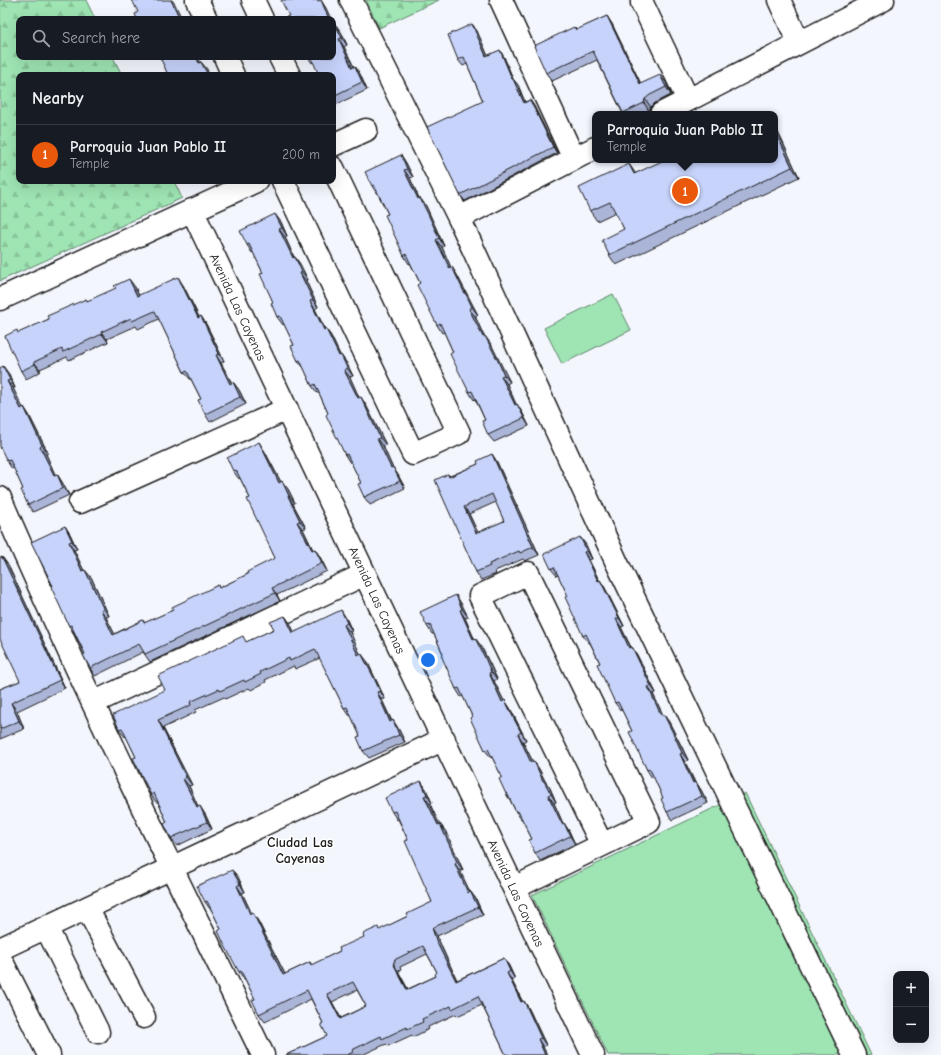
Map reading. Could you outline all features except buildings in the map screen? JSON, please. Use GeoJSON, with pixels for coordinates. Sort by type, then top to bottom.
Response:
{"type":"FeatureCollection","features":[{"type":"Feature","properties":{"kind":"street"},"geometry":{"type":"LineString","coordinates":[[197,0],[205,16]]}},
{"type":"Feature","properties":{"kind":"street"},"geometry":{"type":"LineString","coordinates":[[253,0],[261,16]]}},
{"type":"Feature","properties":{"kind":"street"},"geometry":{"type":"LineString","coordinates":[[351,0],[459,218],[617,563],[854,1055]]}},
{"type":"Feature","properties":{"kind":"street"},"geometry":{"type":"LineString","coordinates":[[501,0],[574,159]]}},
{"type":"Feature","properties":{"kind":"street"},"geometry":{"type":"LineString","coordinates":[[779,0],[799,43]]}},
{"type":"Feature","properties":{"kind":"street"},"geometry":{"type":"LineString","coordinates":[[667,111],[882,0]]}},
{"type":"Feature","properties":{"kind":"street"},"geometry":{"type":"LineString","coordinates":[[642,3],[688,100]]}},
{"type":"Feature","properties":{"kind":"street"},"geometry":{"type":"LineString","coordinates":[[226,60],[232,72]]}},
{"type":"Feature","properties":{"kind":"street"},"geometry":{"type":"LineString","coordinates":[[281,60],[287,72]]}},
{"type":"Feature","properties":{"kind":"street"},"geometry":{"type":"LineString","coordinates":[[336,144],[366,130]]}},
{"type":"Feature","properties":{"kind":"street"},"geometry":{"type":"LineString","coordinates":[[459,218],[592,150]]}},
{"type":"Feature","properties":{"kind":"street"},"geometry":{"type":"LineString","coordinates":[[285,184],[413,454],[459,433],[336,174]]}},
{"type":"Feature","properties":{"kind":"street"},"geometry":{"type":"LineString","coordinates":[[0,299],[249,184]]}},
{"type":"Feature","properties":{"kind":"street","name":"Avenida Las Cayenas"},"geometry":{"type":"LineString","coordinates":[[192,210],[593,1055]]}},
{"type":"Feature","properties":{"kind":"street"},"geometry":{"type":"LineString","coordinates":[[80,502],[287,409]]}},
{"type":"Feature","properties":{"kind":"street"},"geometry":{"type":"LineString","coordinates":[[0,498],[34,576],[93,703],[171,868],[263,1055]]}},
{"type":"Feature","properties":{"kind":"street"},"geometry":{"type":"LineString","coordinates":[[514,888],[602,845],[649,822],[528,573],[480,596],[602,845]]}},
{"type":"Feature","properties":{"kind":"street"},"geometry":{"type":"LineString","coordinates":[[93,703],[365,574]]}},
{"type":"Feature","properties":{"kind":"street"},"geometry":{"type":"LineString","coordinates":[[0,949],[444,740]]}},
{"type":"Feature","properties":{"kind":"street"},"geometry":{"type":"LineString","coordinates":[[87,908],[144,1017]]}},
{"type":"Feature","properties":{"kind":"street"},"geometry":{"type":"LineString","coordinates":[[46,928],[98,1032]]}},
{"type":"Feature","properties":{"kind":"street"},"geometry":{"type":"LineString","coordinates":[[0,958],[49,1055]]}},
{"type":"Feature","properties":{"kind":"green space"},"geometry":{"type":"Polygon","coordinates":[[[0,0],[86,0],[94,16],[16,16],[16,60],[114,60],[120,72],[16,72],[16,184],[175,184],[182,198],[0,281],[0,0]]]}},
{"type":"Feature","properties":{"kind":"green space"},"geometry":{"type":"Polygon","coordinates":[[[366,0],[439,0],[379,28],[366,0]]]}},
{"type":"Feature","properties":{"kind":"green space"},"geometry":{"type":"Polygon","coordinates":[[[613,294],[631,330],[562,364],[544,328],[613,294]]]}},
{"type":"Feature","properties":{"kind":"green space"},"geometry":{"type":"Polygon","coordinates":[[[745,793],[871,1055],[608,1055],[532,895],[745,793]]]}},
{"type":"Feature","properties":{"kind":"place","name":"Parroquia Juan Pablo II"},"geometry":{"type":"Point","coordinates":[685,191]}},
{"type":"Feature","properties":{"kind":"district","name":"Ciudad Las Cayenas"},"geometry":{"type":"Point","coordinates":[300,850]}}]}
